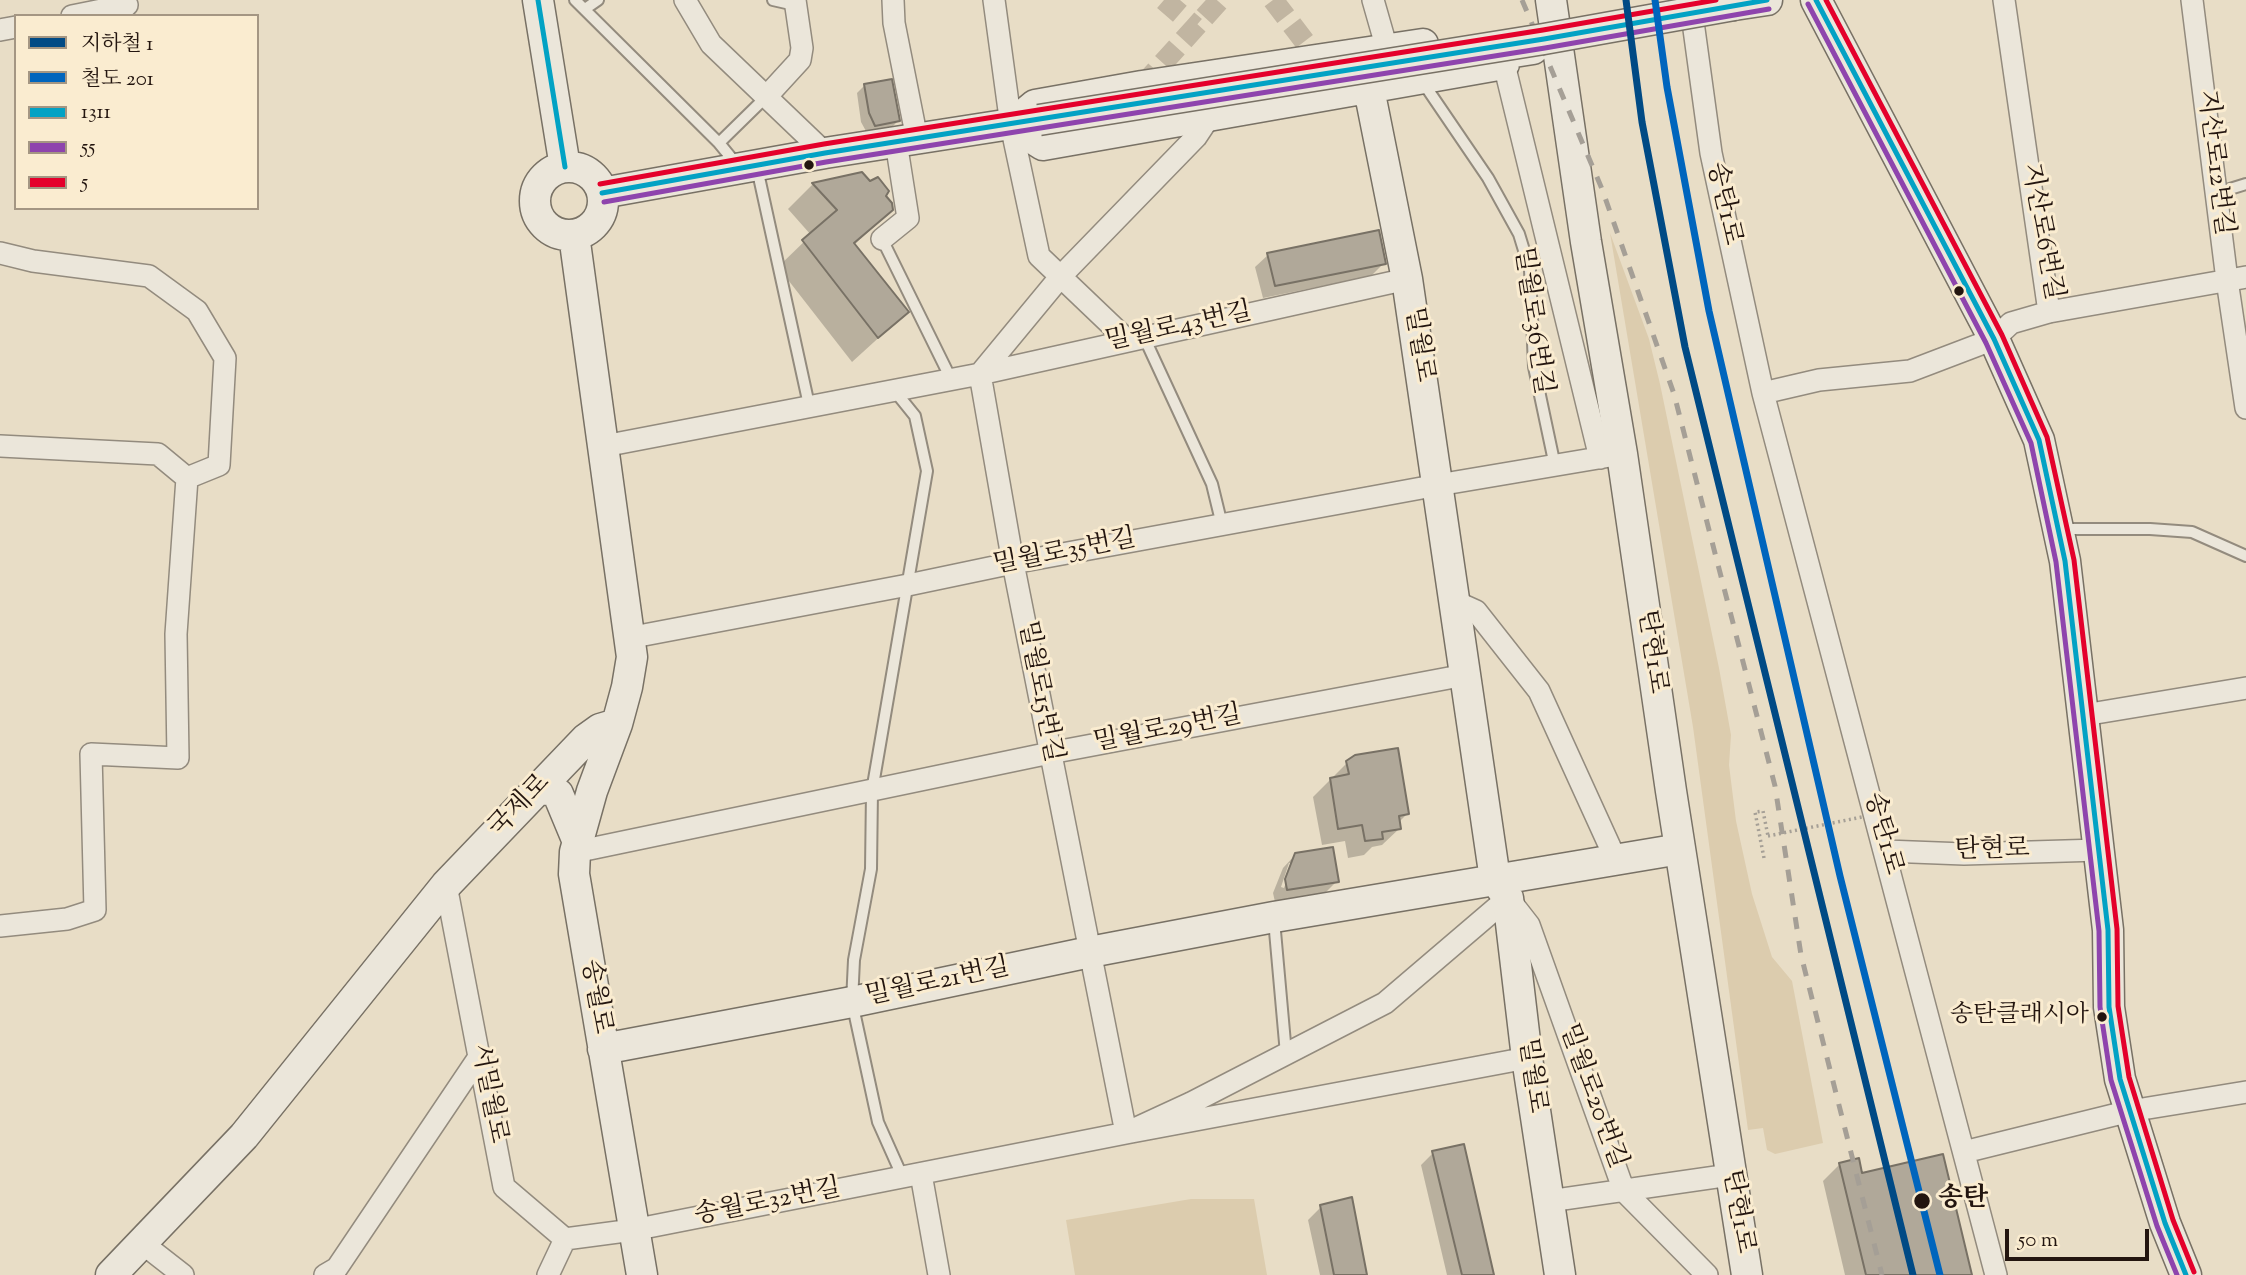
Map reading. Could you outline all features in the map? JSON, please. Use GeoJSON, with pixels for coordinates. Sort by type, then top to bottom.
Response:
{"type":"FeatureCollection","features":[{"type":"Feature","properties":{"kind":"street"},"geometry":{"type":"LineString","coordinates":[[538,0],[565,167]]}},
{"type":"Feature","properties":{"kind":"street"},"geometry":{"type":"LineString","coordinates":[[685,0],[712,44],[825,153]]}},
{"type":"Feature","properties":{"kind":"street"},"geometry":{"type":"LineString","coordinates":[[882,239],[908,218],[906,140],[893,0]]}},
{"type":"Feature","properties":{"kind":"street"},"geometry":{"type":"LineString","coordinates":[[994,0],[1025,122],[1039,256],[1135,338]]}},
{"type":"Feature","properties":{"kind":"street"},"geometry":{"type":"LineString","coordinates":[[1373,0],[1387,49]]}},
{"type":"Feature","properties":{"kind":"street"},"geometry":{"type":"LineString","coordinates":[[602,193],[825,153],[1530,41],[1767,0]]}},
{"type":"Feature","properties":{"kind":"street"},"geometry":{"type":"LineString","coordinates":[[1816,0],[1994,339],[2039,440],[2065,561],[2108,930],[2109,1007],[2120,1079],[2165,1223],[2186,1275]]}},
{"type":"Feature","properties":{"kind":"street","name":"지산로6번길"},"geometry":{"type":"LineString","coordinates":[[2004,0],[2049,312],[2237,279]]}},
{"type":"Feature","properties":{"kind":"street","name":"지산로12번길"},"geometry":{"type":"LineString","coordinates":[[2192,0],[2217,193],[2237,279],[2246,408]]}},
{"type":"Feature","properties":{"kind":"street"},"geometry":{"type":"LineString","coordinates":[[80,14],[130,1]]}},
{"type":"Feature","properties":{"kind":"street"},"geometry":{"type":"LineString","coordinates":[[767,96],[800,60],[802,48],[795,2]]}},
{"type":"Feature","properties":{"kind":"street","name":"송탄1로"},"geometry":{"type":"LineString","coordinates":[[1691,7],[1711,153],[1763,393],[1996,1275]]}},
{"type":"Feature","properties":{"kind":"street"},"geometry":{"type":"LineString","coordinates":[[1025,122],[1035,105],[1480,34],[1497,39],[1552,16]]}},
{"type":"Feature","properties":{"kind":"street"},"geometry":{"type":"LineString","coordinates":[[1438,485],[1611,456],[1502,54],[1552,16]]}},
{"type":"Feature","properties":{"kind":"street","name":"탄현1로"},"geometry":{"type":"LineString","coordinates":[[1552,16],[1586,242],[1611,456],[1680,849],[1747,1275]]}},
{"type":"Feature","properties":{"kind":"street"},"geometry":{"type":"LineString","coordinates":[[1025,122],[1043,145],[1504,64]]}},
{"type":"Feature","properties":{"kind":"street","name":"밀월로"},"geometry":{"type":"LineString","coordinates":[[1369,89],[1407,279],[1465,675],[1502,888],[1560,1275]]}},
{"type":"Feature","properties":{"kind":"street"},"geometry":{"type":"LineString","coordinates":[[981,374],[1061,276],[1196,137],[1210,116]]}},
{"type":"Feature","properties":{"kind":"street"},"geometry":{"type":"LineString","coordinates":[[565,167],[575,167],[593,176],[602,193],[603,202],[597,220],[591,227],[575,235],[565,235],[548,229],[542,223],[535,206],[537,188],[542,180],[556,169],[565,167]]}},
{"type":"Feature","properties":{"kind":"street"},"geometry":{"type":"LineString","coordinates":[[575,235],[632,657],[617,724]]}},
{"type":"Feature","properties":{"kind":"street"},"geometry":{"type":"LineString","coordinates":[[0,253],[33,261],[149,276],[197,311],[225,358],[223,415],[219,465],[187,478]]}},
{"type":"Feature","properties":{"kind":"street","name":"밀월로43번길"},"geometry":{"type":"LineString","coordinates":[[604,446],[981,374],[1407,279]]}},
{"type":"Feature","properties":{"kind":"street"},"geometry":{"type":"LineString","coordinates":[[1763,393],[1819,380],[1910,371],[1994,339],[2011,323],[2049,312]]}},
{"type":"Feature","properties":{"kind":"street","name":"밀월로15번길"},"geometry":{"type":"LineString","coordinates":[[981,374],[1013,563],[1126,1133]]}},
{"type":"Feature","properties":{"kind":"street"},"geometry":{"type":"LineString","coordinates":[[0,446],[158,454],[187,478]]}},
{"type":"Feature","properties":{"kind":"street"},"geometry":{"type":"LineString","coordinates":[[0,926],[66,919],[95,910],[91,754],[178,758],[176,634],[187,478]]}},
{"type":"Feature","properties":{"kind":"street","name":"밀월로35번길"},"geometry":{"type":"LineString","coordinates":[[628,638],[1013,563],[1438,485]]}},
{"type":"Feature","properties":{"kind":"street"},"geometry":{"type":"LineString","coordinates":[[1456,602],[1476,611],[1539,691],[1616,860]]}},
{"type":"Feature","properties":{"kind":"street","name":"밀월로29번길"},"geometry":{"type":"LineString","coordinates":[[577,847],[872,791],[1050,753],[1465,675]]}},
{"type":"Feature","properties":{"kind":"street"},"geometry":{"type":"LineString","coordinates":[[2084,715],[2246,688]]}},
{"type":"Feature","properties":{"kind":"street","name":"국제로"},"geometry":{"type":"LineString","coordinates":[[111,1275],[244,1136],[446,885],[591,734],[617,724]]}},
{"type":"Feature","properties":{"kind":"street","name":"송월로"},"geometry":{"type":"LineString","coordinates":[[617,724],[593,791],[577,847],[575,888],[642,1275]]}},
{"type":"Feature","properties":{"kind":"street"},"geometry":{"type":"LineString","coordinates":[[539,789],[558,794],[577,847]]}},
{"type":"Feature","properties":{"kind":"street"},"geometry":{"type":"LineString","coordinates":[[1126,1133],[1191,1103],[1385,1003],[1502,888],[1616,860],[1680,849]]}},
{"type":"Feature","properties":{"kind":"street","name":"탄현로"},"geometry":{"type":"LineString","coordinates":[[1886,851],[1964,854],[2099,850]]}},
{"type":"Feature","properties":{"kind":"street","name":"서밀월로"},"geometry":{"type":"LineString","coordinates":[[446,885],[504,1187],[565,1239]]}},
{"type":"Feature","properties":{"kind":"street","name":"밀월로21번길"},"geometry":{"type":"LineString","coordinates":[[603,1049],[1273,917],[1502,888]]}},
{"type":"Feature","properties":{"kind":"street","name":"밀월로20번길"},"geometry":{"type":"LineString","coordinates":[[1502,888],[1529,925],[1624,1191],[1707,1275]]}},
{"type":"Feature","properties":{"kind":"street"},"geometry":{"type":"LineString","coordinates":[[325,1275],[337,1269],[479,1057]]}},
{"type":"Feature","properties":{"kind":"street"},"geometry":{"type":"LineString","coordinates":[[1126,1133],[1527,1058]]}},
{"type":"Feature","properties":{"kind":"street"},"geometry":{"type":"LineString","coordinates":[[1964,1152],[2130,1111],[2246,1092]]}},
{"type":"Feature","properties":{"kind":"street","name":"송월로32번길"},"geometry":{"type":"LineString","coordinates":[[565,1239],[633,1230],[1126,1133]]}},
{"type":"Feature","properties":{"kind":"street"},"geometry":{"type":"LineString","coordinates":[[1549,1201],[1730,1175]]}},
{"type":"Feature","properties":{"kind":"street"},"geometry":{"type":"LineString","coordinates":[[912,1176],[939,1275]]}},
{"type":"Feature","properties":{"kind":"street"},"geometry":{"type":"LineString","coordinates":[[548,1275],[565,1239]]}},
{"type":"Feature","properties":{"kind":"street"},"geometry":{"type":"LineString","coordinates":[[142,1243],[183,1275]]}},
{"type":"Feature","properties":{"kind":"lane"},"geometry":{"type":"LineString","coordinates":[[575,0],[719,143],[748,167],[809,405]]}},
{"type":"Feature","properties":{"kind":"lane"},"geometry":{"type":"LineString","coordinates":[[586,9],[598,0]]}},
{"type":"Feature","properties":{"kind":"lane"},"geometry":{"type":"LineString","coordinates":[[773,0],[795,2]]}},
{"type":"Feature","properties":{"kind":"lane","name":"밀월로36번길"},"geometry":{"type":"LineString","coordinates":[[1420,78],[1488,178],[1520,234],[1530,270],[1534,368],[1555,466]]}},
{"type":"Feature","properties":{"kind":"lane"},"geometry":{"type":"LineString","coordinates":[[719,143],[767,96]]}},
{"type":"Feature","properties":{"kind":"lane"},"geometry":{"type":"LineString","coordinates":[[2217,193],[2246,184]]}},
{"type":"Feature","properties":{"kind":"lane"},"geometry":{"type":"LineString","coordinates":[[882,239],[951,379]]}},
{"type":"Feature","properties":{"kind":"lane"},"geometry":{"type":"LineString","coordinates":[[1135,338],[1212,484],[1222,525]]}},
{"type":"Feature","properties":{"kind":"lane"},"geometry":{"type":"LineString","coordinates":[[894,390],[915,416],[927,471],[872,791],[871,869],[855,960],[852,1002],[877,1122],[912,1176]]}},
{"type":"Feature","properties":{"kind":"lane"},"geometry":{"type":"LineString","coordinates":[[2058,529],[2192,532],[2246,556]]}},
{"type":"Feature","properties":{"kind":"lane"},"geometry":{"type":"LineString","coordinates":[[1273,917],[1286,1054]]}},
{"type":"Feature","properties":{"kind":"path"},"geometry":{"type":"LineString","coordinates":[[1764,858],[1755,812],[1763,811],[1768,836],[1862,817]]}},
{"type":"Feature","properties":{"kind":"shaded area"},"geometry":{"type":"Polygon","coordinates":[[[1610,233],[1649,339],[1660,384],[1731,735],[1729,765],[1736,821],[1752,894],[1772,957],[1792,981],[1823,1143],[1775,1154],[1767,1150],[1763,1128],[1748,1130],[1693,727],[1610,233]]]}},
{"type":"Feature","properties":{"kind":"shaded area"},"geometry":{"type":"Polygon","coordinates":[[[1191,1199],[1254,1199],[1267,1275],[1075,1275],[1066,1220],[1191,1199]]]}},
{"type":"Feature","properties":{"kind":"building"},"geometry":{"type":"Polygon","coordinates":[[[892,79],[900,121],[875,126],[869,113],[864,84],[892,79]]]}},
{"type":"Feature","properties":{"kind":"building"},"geometry":{"type":"Polygon","coordinates":[[[862,172],[870,181],[878,177],[889,191],[886,196],[892,203],[893,210],[854,243],[909,312],[878,338],[802,240],[837,210],[812,183],[862,172]]]}},
{"type":"Feature","properties":{"kind":"building"},"geometry":{"type":"Polygon","coordinates":[[[1379,230],[1386,264],[1275,286],[1267,253],[1379,230]]]}},
{"type":"Feature","properties":{"kind":"building"},"geometry":{"type":"Polygon","coordinates":[[[1398,748],[1409,814],[1399,816],[1401,829],[1382,832],[1383,839],[1365,841],[1362,825],[1338,829],[1330,778],[1349,774],[1346,761],[1355,755],[1398,748]]]}},
{"type":"Feature","properties":{"kind":"building"},"geometry":{"type":"Polygon","coordinates":[[[1333,847],[1339,882],[1287,890],[1285,879],[1295,853],[1333,847]]]}},
{"type":"Feature","properties":{"kind":"building"},"geometry":{"type":"Polygon","coordinates":[[[1464,1144],[1494,1275],[1462,1275],[1432,1151],[1464,1144]]]}},
{"type":"Feature","properties":{"kind":"building"},"geometry":{"type":"Polygon","coordinates":[[[1943,1154],[1972,1275],[1866,1275],[1839,1163],[1859,1158],[1862,1173],[1943,1154]]]}},
{"type":"Feature","properties":{"kind":"building"},"geometry":{"type":"Polygon","coordinates":[[[1352,1197],[1367,1275],[1334,1275],[1320,1205],[1352,1197]]]}},
{"type":"Feature","properties":{"kind":"tunnel"},"geometry":{"type":"LineString","coordinates":[[1164,0],[1195,27]]}},
{"type":"Feature","properties":{"kind":"tunnel"},"geometry":{"type":"LineString","coordinates":[[1142,86],[1220,0]]}},
{"type":"Feature","properties":{"kind":"tunnel"},"geometry":{"type":"LineString","coordinates":[[1273,0],[1318,59]]}},
{"type":"Feature","properties":{"kind":"railway"},"geometry":{"type":"LineString","coordinates":[[1522,0],[1602,189],[1674,394],[1775,786],[1801,955],[1882,1275]]}},
{"type":"Feature","properties":{"kind":"metro line","name":"1"},"geometry":{"type":"LineString","coordinates":[[1626,0],[1642,122],[1685,347],[1913,1275]]}},
{"type":"Feature","properties":{"kind":"rail line","name":"201"},"geometry":{"type":"LineString","coordinates":[[1655,0],[1667,87],[1709,311],[1840,876],[1940,1275]]}},
{"type":"Feature","properties":{"kind":"transit line","name":"1311"},"geometry":{"type":"LineString","coordinates":[[538,0],[565,167]]}},
{"type":"Feature","properties":{"kind":"transit line","name":"5"},"geometry":{"type":"LineString","coordinates":[[600,184],[824,144],[1716,0]]}},
{"type":"Feature","properties":{"kind":"transit line","name":"1311"},"geometry":{"type":"LineString","coordinates":[[602,193],[825,153],[1544,39],[1767,0]]}},
{"type":"Feature","properties":{"kind":"transit line","name":"1311"},"geometry":{"type":"LineString","coordinates":[[1816,0],[1994,339],[2039,440],[2065,561],[2108,930],[2109,1007],[2120,1079],[2165,1223],[2186,1275]]}},
{"type":"Feature","properties":{"kind":"transit line","name":"5"},"geometry":{"type":"LineString","coordinates":[[1826,0],[2002,335],[2047,437],[2074,560],[2117,929],[2118,1006],[2129,1077],[2173,1220],[2194,1272]]}},
{"type":"Feature","properties":{"kind":"transit line","name":"55"},"geometry":{"type":"LineString","coordinates":[[1808,4],[1986,343],[2031,443],[2056,562],[2099,931],[2100,1007],[2111,1080],[2157,1226],[2177,1275]]}},
{"type":"Feature","properties":{"kind":"transit line","name":"55"},"geometry":{"type":"LineString","coordinates":[[604,202],[826,162],[1545,48],[1769,9]]}},
{"type":"Feature","properties":{"kind":"place","name":"송탄클래시아"},"geometry":{"type":"Point","coordinates":[2102,1017]}},
{"type":"Feature","properties":{"kind":"place","name":"송탄"},"geometry":{"type":"Point","coordinates":[1922,1201]}}]}
